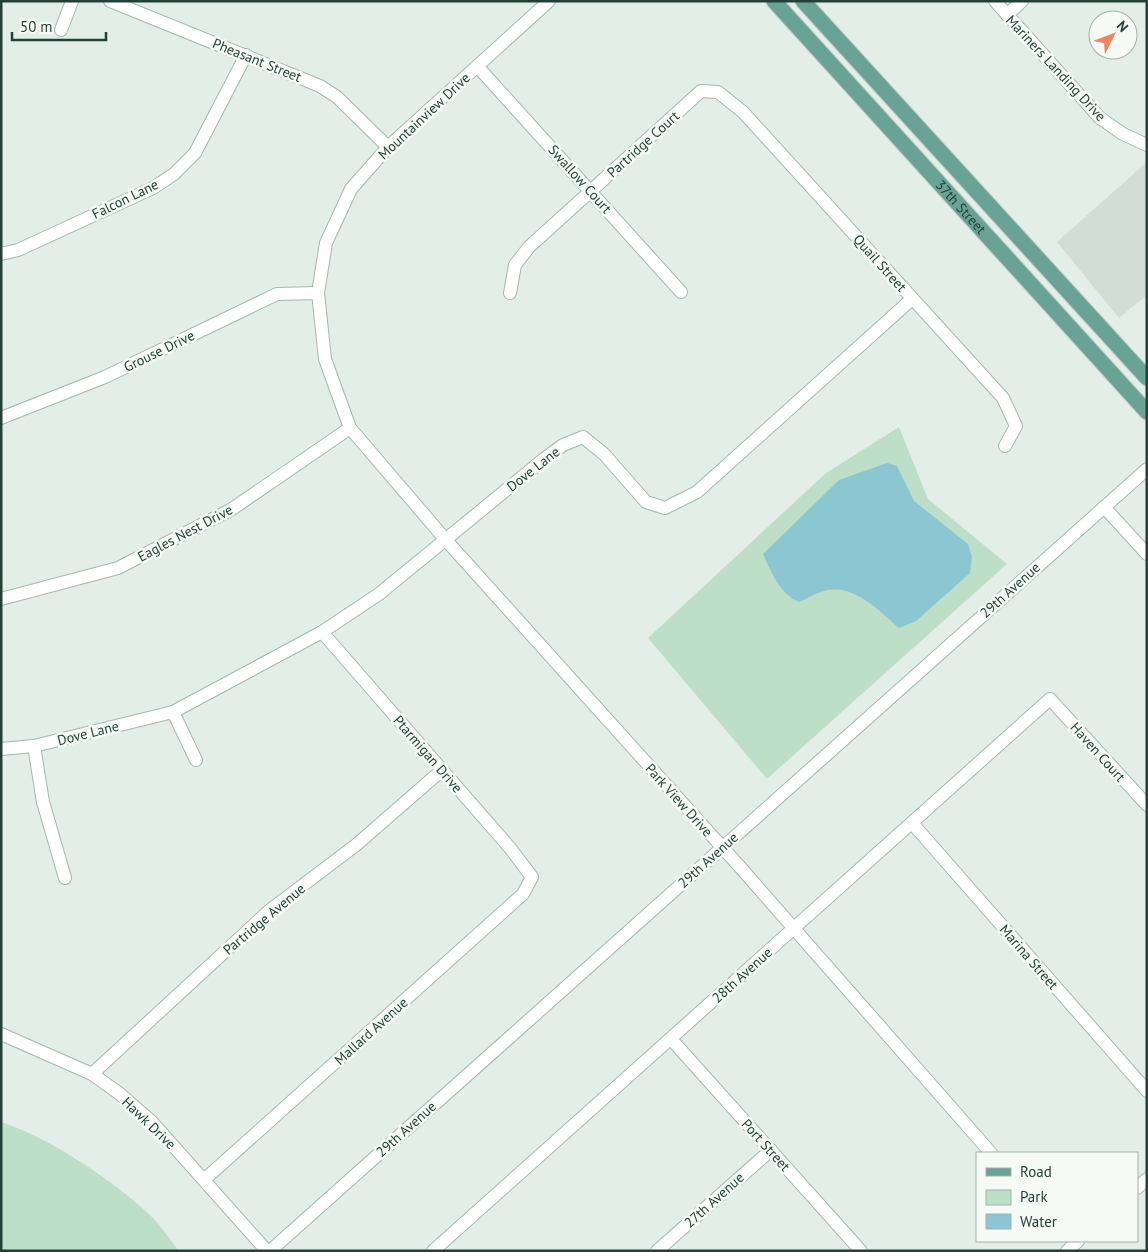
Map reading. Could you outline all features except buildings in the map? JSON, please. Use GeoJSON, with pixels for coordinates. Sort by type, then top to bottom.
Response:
{"type":"FeatureCollection","features":[{"type":"Feature","properties":{"kind":"main road","name":"37th Street"},"geometry":{"type":"LineString","coordinates":[[774,1],[1147,412]]}},
{"type":"Feature","properties":{"kind":"main road","name":"37th Street"},"geometry":{"type":"LineString","coordinates":[[803,1],[1147,378]]}},
{"type":"Feature","properties":{"kind":"street"},"geometry":{"type":"LineString","coordinates":[[61,30],[72,1]]}},
{"type":"Feature","properties":{"kind":"street","name":"Pheasant Street"},"geometry":{"type":"LineString","coordinates":[[110,1],[246,55],[326,90],[337,97],[388,146]]}},
{"type":"Feature","properties":{"kind":"street","name":"Mountainview Drive"},"geometry":{"type":"LineString","coordinates":[[445,539],[350,428],[325,359],[318,293],[326,243],[351,189],[388,146],[478,67],[549,1]]}},
{"type":"Feature","properties":{"kind":"street","name":"Mariners Landing Drive"},"geometry":{"type":"LineString","coordinates":[[995,1],[1100,118],[1123,134],[1147,145]]}},
{"type":"Feature","properties":{"kind":"street"},"geometry":{"type":"LineString","coordinates":[[1007,15],[1022,1]]}},
{"type":"Feature","properties":{"kind":"street","name":"Falcon Lane"},"geometry":{"type":"LineString","coordinates":[[1,254],[18,250],[153,188],[174,174],[195,153],[246,55]]}},
{"type":"Feature","properties":{"kind":"street","name":"Swallow Court"},"geometry":{"type":"LineString","coordinates":[[478,67],[681,292]]}},
{"type":"Feature","properties":{"kind":"street","name":"Partridge Court"},"geometry":{"type":"LineString","coordinates":[[510,292],[515,265],[529,247],[701,91],[718,92]]}},
{"type":"Feature","properties":{"kind":"street","name":"Quail Street"},"geometry":{"type":"LineString","coordinates":[[718,92],[743,112],[1003,398],[1016,426],[1005,446]]}},
{"type":"Feature","properties":{"kind":"street","name":"Grouse Drive"},"geometry":{"type":"LineString","coordinates":[[1,418],[105,377],[277,294],[318,293]]}},
{"type":"Feature","properties":{"kind":"street","name":"Dove Lane"},"geometry":{"type":"LineString","coordinates":[[1,749],[34,746],[173,712],[322,632],[379,594],[427,557],[445,539],[544,459],[564,445],[583,437],[604,454],[646,502],[665,508],[697,492],[912,299]]}},
{"type":"Feature","properties":{"kind":"street","name":"Eagles Nest Drive"},"geometry":{"type":"LineString","coordinates":[[1,599],[118,568],[232,509],[350,428]]}},
{"type":"Feature","properties":{"kind":"street","name":"29th Avenue"},"geometry":{"type":"LineString","coordinates":[[269,1251],[1147,469]]}},
{"type":"Feature","properties":{"kind":"street"},"geometry":{"type":"LineString","coordinates":[[1104,507],[1147,554]]}},
{"type":"Feature","properties":{"kind":"street","name":"Park View Drive"},"geometry":{"type":"LineString","coordinates":[[445,539],[794,928],[989,1152]]}},
{"type":"Feature","properties":{"kind":"street","name":"Ptarmigan Drive"},"geometry":{"type":"LineString","coordinates":[[322,632],[510,848],[532,877]]}},
{"type":"Feature","properties":{"kind":"street","name":"Haven Court"},"geometry":{"type":"LineString","coordinates":[[1050,700],[1147,806]]}},
{"type":"Feature","properties":{"kind":"street","name":"28th Avenue"},"geometry":{"type":"LineString","coordinates":[[433,1251],[1050,700]]}},
{"type":"Feature","properties":{"kind":"street"},"geometry":{"type":"LineString","coordinates":[[173,712],[196,760]]}},
{"type":"Feature","properties":{"kind":"street"},"geometry":{"type":"LineString","coordinates":[[34,746],[43,802],[65,878]]}},
{"type":"Feature","properties":{"kind":"street","name":"Partridge Avenue"},"geometry":{"type":"LineString","coordinates":[[92,1074],[270,910],[356,845],[441,771]]}},
{"type":"Feature","properties":{"kind":"street","name":"Marina Street"},"geometry":{"type":"LineString","coordinates":[[912,823],[1147,1091]]}},
{"type":"Feature","properties":{"kind":"street","name":"Mallard Avenue"},"geometry":{"type":"LineString","coordinates":[[205,1179],[522,894],[532,877]]}},
{"type":"Feature","properties":{"kind":"street","name":"Hawk Drive"},"geometry":{"type":"LineString","coordinates":[[1,1034],[92,1074],[120,1094],[152,1122],[269,1251]]}},
{"type":"Feature","properties":{"kind":"street","name":"Port Street"},"geometry":{"type":"LineString","coordinates":[[671,1039],[861,1251]]}},
{"type":"Feature","properties":{"kind":"street","name":"27th Avenue"},"geometry":{"type":"LineString","coordinates":[[661,1250],[771,1150]]}},
{"type":"Feature","properties":{"kind":"shaded area"},"geometry":{"type":"Polygon","coordinates":[[[1147,162],[1147,295],[1119,318],[1057,242],[1147,162]]]}},
{"type":"Feature","properties":{"kind":"green space"},"geometry":{"type":"Polygon","coordinates":[[[899,427],[928,499],[1007,564],[767,779],[648,638],[826,473],[899,427]]]}},
{"type":"Feature","properties":{"kind":"green space"},"geometry":{"type":"Polygon","coordinates":[[[1,1122],[39,1138],[82,1162],[102,1176],[153,1218],[179,1251],[1,1251],[1,1122]]]}},
{"type":"Feature","properties":{"kind":"water"},"geometry":{"type":"Polygon","coordinates":[[[887,463],[897,466],[914,501],[968,544],[972,557],[970,573],[916,621],[899,628],[867,601],[848,592],[828,590],[799,602],[786,594],[781,588],[763,554],[839,480],[887,463]]]}}]}
